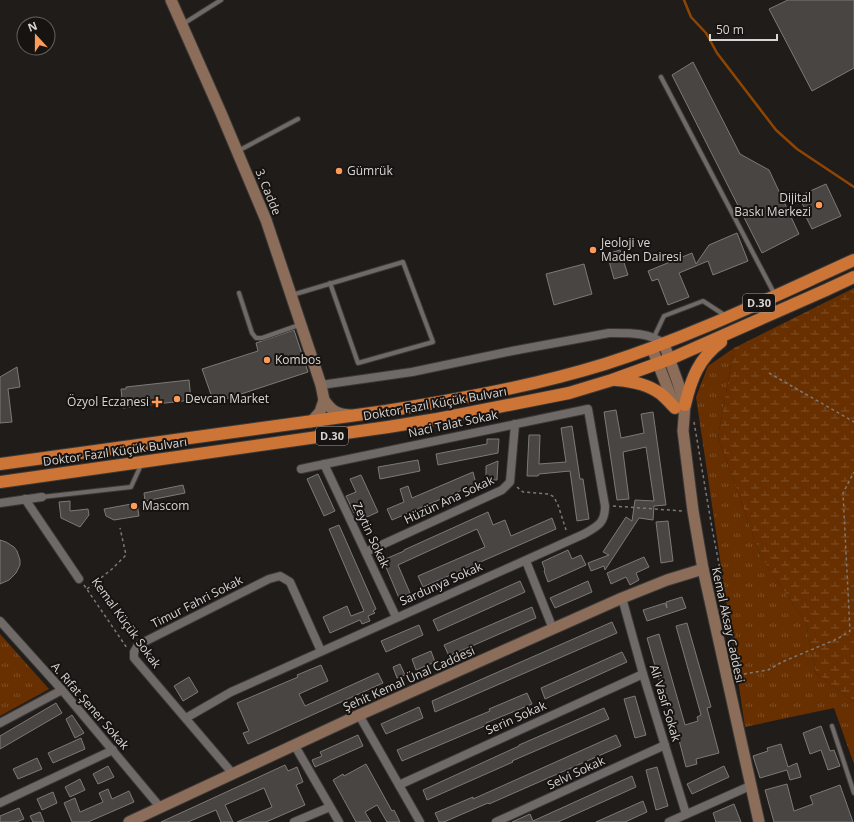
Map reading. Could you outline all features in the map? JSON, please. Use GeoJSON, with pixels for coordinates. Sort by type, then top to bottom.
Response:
{"type":"FeatureCollection","features":[{"type":"Feature","properties":{"kind":"highway","name":"Doktor Fazıl Küçük Bulvarı"},"geometry":{"type":"LineString","coordinates":[[0,464],[353,416],[439,402],[566,376],[728,317],[854,260]]}},
{"type":"Feature","properties":{"kind":"highway","name":"Doktor Fazıl Küçük Bulvarı"},"geometry":{"type":"LineString","coordinates":[[0,482],[308,439],[437,419],[569,393],[658,364],[854,277]]}},
{"type":"Feature","properties":{"kind":"highway"},"geometry":{"type":"LineString","coordinates":[[612,380],[630,381],[648,387],[680,406],[701,361],[714,347],[735,331]]}},
{"type":"Feature","properties":{"kind":"street","name":"3. Cadde"},"geometry":{"type":"LineString","coordinates":[[170,0],[238,151],[266,220],[292,295],[321,385],[324,400]]}},
{"type":"Feature","properties":{"kind":"street"},"geometry":{"type":"LineString","coordinates":[[321,385],[412,372],[609,333],[624,333],[656,343]]}},
{"type":"Feature","properties":{"kind":"street","name":"Kemal Aksay Caddesi"},"geometry":{"type":"LineString","coordinates":[[656,343],[670,359],[680,406],[693,511],[703,569],[759,822]]}},
{"type":"Feature","properties":{"kind":"street","name":"Kemal Aksay Caddesi"},"geometry":{"type":"LineString","coordinates":[[656,343],[658,364],[680,406]]}},
{"type":"Feature","properties":{"kind":"street"},"geometry":{"type":"LineString","coordinates":[[324,400],[333,411],[340,415],[353,416]]}},
{"type":"Feature","properties":{"kind":"street"},"geometry":{"type":"LineString","coordinates":[[311,422],[320,412],[324,400]]}},
{"type":"Feature","properties":{"kind":"street","name":"Naci Talat Sokak"},"geometry":{"type":"LineString","coordinates":[[301,469],[588,409]]}},
{"type":"Feature","properties":{"kind":"street","name":"Sardunya Sokak"},"geometry":{"type":"LineString","coordinates":[[186,718],[231,692],[396,617],[526,561],[600,525],[605,515],[605,506],[588,409]]}},
{"type":"Feature","properties":{"kind":"street","name":"Hüzün Ana Sokak"},"geometry":{"type":"LineString","coordinates":[[366,552],[502,490],[510,482],[515,424]]}},
{"type":"Feature","properties":{"kind":"street","name":"Zeytin Sokak"},"geometry":{"type":"LineString","coordinates":[[324,464],[396,617]]}},
{"type":"Feature","properties":{"kind":"street"},"geometry":{"type":"LineString","coordinates":[[0,503],[42,497]]}},
{"type":"Feature","properties":{"kind":"street","name":"Kemal Küçük Sokak"},"geometry":{"type":"LineString","coordinates":[[24,499],[79,579]]}},
{"type":"Feature","properties":{"kind":"street"},"geometry":{"type":"LineString","coordinates":[[526,561],[553,628]]}},
{"type":"Feature","properties":{"kind":"street","name":"Şehit Kemal Ünal Caddesi"},"geometry":{"type":"LineString","coordinates":[[128,822],[295,746],[358,715],[553,628],[666,580],[703,569]]}},
{"type":"Feature","properties":{"kind":"street","name":"Timur Fahri Sokak"},"geometry":{"type":"LineString","coordinates":[[134,658],[134,652],[138,645],[269,579],[280,576],[290,582],[321,651]]}},
{"type":"Feature","properties":{"kind":"street","name":"Ali Vasıf Sokak"},"geometry":{"type":"LineString","coordinates":[[622,598],[643,674],[686,814]]}},
{"type":"Feature","properties":{"kind":"street","name":"A. Rıfat Şener Sokak"},"geometry":{"type":"LineString","coordinates":[[0,621],[62,690],[160,808]]}},
{"type":"Feature","properties":{"kind":"street","name":"Kemal Küçük Sokak"},"geometry":{"type":"LineString","coordinates":[[134,658],[233,774]]}},
{"type":"Feature","properties":{"kind":"street","name":"Serin Sokak"},"geometry":{"type":"LineString","coordinates":[[399,785],[643,674]]}},
{"type":"Feature","properties":{"kind":"street"},"geometry":{"type":"LineString","coordinates":[[0,723],[62,690]]}},
{"type":"Feature","properties":{"kind":"street"},"geometry":{"type":"LineString","coordinates":[[358,715],[420,822]]}},
{"type":"Feature","properties":{"kind":"street","name":"Selvi Sokak"},"geometry":{"type":"LineString","coordinates":[[496,822],[665,745]]}},
{"type":"Feature","properties":{"kind":"street"},"geometry":{"type":"LineString","coordinates":[[295,746],[338,822]]}},
{"type":"Feature","properties":{"kind":"street"},"geometry":{"type":"LineString","coordinates":[[0,803],[113,750]]}},
{"type":"Feature","properties":{"kind":"street"},"geometry":{"type":"LineString","coordinates":[[669,822],[750,786]]}},
{"type":"Feature","properties":{"kind":"street"},"geometry":{"type":"LineString","coordinates":[[294,822],[330,807]]}},
{"type":"Feature","properties":{"kind":"lane"},"geometry":{"type":"LineString","coordinates":[[182,24],[221,0]]}},
{"type":"Feature","properties":{"kind":"lane"},"geometry":{"type":"LineString","coordinates":[[661,77],[775,295]]}},
{"type":"Feature","properties":{"kind":"lane"},"geometry":{"type":"LineString","coordinates":[[238,151],[298,119]]}},
{"type":"Feature","properties":{"kind":"lane"},"geometry":{"type":"LineString","coordinates":[[292,295],[330,283],[403,262],[433,342],[358,363],[330,283]]}},
{"type":"Feature","properties":{"kind":"lane"},"geometry":{"type":"LineString","coordinates":[[239,293],[252,334],[256,338],[262,338],[301,324]]}},
{"type":"Feature","properties":{"kind":"lane"},"geometry":{"type":"LineString","coordinates":[[656,343],[664,316],[703,302],[728,317]]}},
{"type":"Feature","properties":{"kind":"lane"},"geometry":{"type":"LineString","coordinates":[[42,497],[131,486],[142,462]]}},
{"type":"Feature","properties":{"kind":"lane"},"geometry":{"type":"LineString","coordinates":[[832,726],[854,793]]}},
{"type":"Feature","properties":{"kind":"path"},"geometry":{"type":"LineString","coordinates":[[768,373],[854,422]]}},
{"type":"Feature","properties":{"kind":"path"},"geometry":{"type":"LineString","coordinates":[[694,419],[712,528],[737,656],[738,680]]}},
{"type":"Feature","properties":{"kind":"path"},"geometry":{"type":"LineString","coordinates":[[726,677],[768,670],[782,662],[837,639],[850,631],[843,493],[854,472]]}},
{"type":"Feature","properties":{"kind":"path"},"geometry":{"type":"LineString","coordinates":[[510,482],[523,492],[549,494],[554,497],[570,540]]}},
{"type":"Feature","properties":{"kind":"path"},"geometry":{"type":"LineString","coordinates":[[605,506],[693,511]]}},
{"type":"Feature","properties":{"kind":"path"},"geometry":{"type":"LineString","coordinates":[[87,589],[112,569],[126,555],[120,528]]}},
{"type":"Feature","properties":{"kind":"path","name":"Kemal Küçük Sokak"},"geometry":{"type":"LineString","coordinates":[[79,579],[134,658]]}},
{"type":"Feature","properties":{"kind":"green space"},"geometry":{"type":"Polygon","coordinates":[[[854,288],[854,702],[816,673],[806,623],[761,557],[718,437],[734,348],[854,288]]]}},
{"type":"Feature","properties":{"kind":"green space"},"geometry":{"type":"Polygon","coordinates":[[[734,348],[718,437],[761,557],[806,623],[816,673],[854,702],[854,764],[834,708],[745,727],[696,397],[708,366],[734,348]]]}},
{"type":"Feature","properties":{"kind":"green space"},"geometry":{"type":"Polygon","coordinates":[[[0,634],[49,689],[0,716],[0,634]]]}},
{"type":"Feature","properties":{"kind":"building"},"geometry":{"type":"Polygon","coordinates":[[[788,0],[854,0],[854,68],[812,91],[769,9],[788,0]]]}},
{"type":"Feature","properties":{"kind":"building"},"geometry":{"type":"Polygon","coordinates":[[[693,62],[740,154],[769,170],[799,234],[762,253],[672,75],[693,62]]]}},
{"type":"Feature","properties":{"kind":"building","name":"Dijital Baskı Merkezi"},"geometry":{"type":"Polygon","coordinates":[[[826,184],[841,216],[812,229],[805,215],[807,214],[799,196],[826,184]]]}},
{"type":"Feature","properties":{"kind":"building"},"geometry":{"type":"Polygon","coordinates":[[[737,233],[748,261],[713,275],[708,261],[679,273],[689,297],[668,305],[658,279],[652,281],[648,271],[692,253],[696,264],[709,245],[737,233]]]}},
{"type":"Feature","properties":{"kind":"building"},"geometry":{"type":"Polygon","coordinates":[[[620,250],[628,275],[614,279],[607,254],[620,250]]]}},
{"type":"Feature","properties":{"kind":"building"},"geometry":{"type":"Polygon","coordinates":[[[584,264],[592,294],[554,305],[546,274],[584,264]]]}},
{"type":"Feature","properties":{"kind":"building","name":"Kombos"},"geometry":{"type":"Polygon","coordinates":[[[294,330],[308,372],[214,403],[202,369],[258,351],[256,343],[294,330]]]}},
{"type":"Feature","properties":{"kind":"building"},"geometry":{"type":"Polygon","coordinates":[[[17,367],[20,387],[8,389],[12,422],[0,423],[0,377],[17,367]]]}},
{"type":"Feature","properties":{"kind":"building"},"geometry":{"type":"Polygon","coordinates":[[[189,380],[191,400],[123,408],[121,389],[126,389],[126,387],[189,380]]]}},
{"type":"Feature","properties":{"kind":"building"},"geometry":{"type":"Polygon","coordinates":[[[616,410],[621,438],[644,433],[641,414],[653,412],[666,505],[654,506],[653,520],[639,518],[605,570],[604,566],[591,571],[588,563],[609,555],[603,552],[626,517],[632,521],[635,500],[654,501],[646,447],[623,452],[629,499],[617,500],[604,412],[616,410]]]}},
{"type":"Feature","properties":{"kind":"building"},"geometry":{"type":"Polygon","coordinates":[[[572,426],[580,479],[583,479],[589,519],[577,521],[570,471],[539,474],[538,476],[527,476],[529,435],[540,435],[539,464],[566,462],[561,428],[572,426]]]}},
{"type":"Feature","properties":{"kind":"building"},"geometry":{"type":"Polygon","coordinates":[[[487,439],[499,439],[498,453],[438,465],[436,454],[487,444],[487,439]]]}},
{"type":"Feature","properties":{"kind":"building"},"geometry":{"type":"Polygon","coordinates":[[[418,460],[420,471],[380,479],[378,467],[418,460]]]}},
{"type":"Feature","properties":{"kind":"building"},"geometry":{"type":"Polygon","coordinates":[[[498,461],[497,480],[486,480],[486,466],[498,461]]]}},
{"type":"Feature","properties":{"kind":"building"},"geometry":{"type":"Polygon","coordinates":[[[473,472],[476,484],[392,520],[387,509],[404,502],[400,489],[408,486],[412,498],[473,472]]]}},
{"type":"Feature","properties":{"kind":"building"},"geometry":{"type":"Polygon","coordinates":[[[318,474],[335,511],[324,516],[307,479],[318,474]]]}},
{"type":"Feature","properties":{"kind":"building"},"geometry":{"type":"Polygon","coordinates":[[[361,475],[378,512],[367,517],[363,509],[354,513],[346,496],[356,492],[350,479],[361,475]]]}},
{"type":"Feature","properties":{"kind":"building"},"geometry":{"type":"Polygon","coordinates":[[[183,485],[185,493],[145,501],[144,493],[183,485]]]}},
{"type":"Feature","properties":{"kind":"building"},"geometry":{"type":"Polygon","coordinates":[[[70,501],[70,511],[88,509],[89,515],[80,527],[61,518],[59,502],[70,501]]]}},
{"type":"Feature","properties":{"kind":"building"},"geometry":{"type":"Polygon","coordinates":[[[137,503],[139,516],[114,520],[106,516],[104,509],[137,503]]]}},
{"type":"Feature","properties":{"kind":"building"},"geometry":{"type":"Polygon","coordinates":[[[488,512],[493,525],[505,520],[511,536],[552,518],[556,529],[423,587],[418,576],[485,547],[477,529],[398,565],[410,593],[399,598],[383,560],[488,512]]]}},
{"type":"Feature","properties":{"kind":"building"},"geometry":{"type":"Polygon","coordinates":[[[668,521],[673,561],[661,563],[656,522],[668,521]]]}},
{"type":"Feature","properties":{"kind":"building"},"geometry":{"type":"Polygon","coordinates":[[[339,525],[376,609],[373,611],[375,613],[368,616],[370,621],[362,624],[360,620],[330,633],[323,617],[347,606],[351,616],[364,611],[329,529],[339,525]]]}},
{"type":"Feature","properties":{"kind":"building"},"geometry":{"type":"Polygon","coordinates":[[[0,540],[14,547],[20,560],[20,565],[16,573],[9,580],[0,584],[0,540]]]}},
{"type":"Feature","properties":{"kind":"building"},"geometry":{"type":"Polygon","coordinates":[[[568,550],[572,559],[581,555],[586,565],[548,582],[542,562],[568,550]]]}},
{"type":"Feature","properties":{"kind":"building"},"geometry":{"type":"Polygon","coordinates":[[[644,557],[649,567],[636,573],[639,580],[630,585],[626,577],[611,584],[607,573],[644,557]]]}},
{"type":"Feature","properties":{"kind":"building"},"geometry":{"type":"Polygon","coordinates":[[[520,581],[525,592],[438,631],[433,620],[520,581]]]}},
{"type":"Feature","properties":{"kind":"building"},"geometry":{"type":"Polygon","coordinates":[[[588,581],[592,592],[555,608],[550,598],[588,581]]]}},
{"type":"Feature","properties":{"kind":"building"},"geometry":{"type":"Polygon","coordinates":[[[682,597],[686,608],[647,621],[643,610],[665,603],[667,608],[666,602],[682,597]]]}},
{"type":"Feature","properties":{"kind":"building"},"geometry":{"type":"Polygon","coordinates":[[[532,607],[536,618],[449,656],[444,645],[532,607]]]}},
{"type":"Feature","properties":{"kind":"building"},"geometry":{"type":"Polygon","coordinates":[[[612,622],[617,633],[435,712],[432,701],[612,622]]]}},
{"type":"Feature","properties":{"kind":"building"},"geometry":{"type":"Polygon","coordinates":[[[687,623],[711,707],[707,708],[719,753],[696,759],[697,764],[686,767],[674,721],[671,721],[647,638],[659,634],[685,725],[698,721],[697,717],[701,715],[676,626],[687,623]]]}},
{"type":"Feature","properties":{"kind":"building"},"geometry":{"type":"Polygon","coordinates":[[[419,625],[423,635],[386,652],[381,641],[419,625]]]}},
{"type":"Feature","properties":{"kind":"building"},"geometry":{"type":"Polygon","coordinates":[[[431,651],[435,662],[416,670],[412,659],[431,651]]]}},
{"type":"Feature","properties":{"kind":"building"},"geometry":{"type":"Polygon","coordinates":[[[622,652],[627,662],[545,699],[541,688],[622,652]]]}},
{"type":"Feature","properties":{"kind":"building"},"geometry":{"type":"Polygon","coordinates":[[[400,664],[405,675],[397,678],[393,667],[400,664]]]}},
{"type":"Feature","properties":{"kind":"building"},"geometry":{"type":"Polygon","coordinates":[[[321,665],[328,681],[299,694],[305,706],[378,673],[383,683],[248,744],[243,733],[249,731],[237,703],[298,677],[297,675],[321,665]]]}},
{"type":"Feature","properties":{"kind":"building"},"geometry":{"type":"Polygon","coordinates":[[[189,677],[198,692],[183,701],[174,686],[189,677]]]}},
{"type":"Feature","properties":{"kind":"building"},"geometry":{"type":"Polygon","coordinates":[[[527,693],[532,704],[402,761],[397,750],[490,711],[489,709],[527,693]]]}},
{"type":"Feature","properties":{"kind":"building"},"geometry":{"type":"Polygon","coordinates":[[[635,696],[646,735],[635,738],[624,699],[635,696]]]}},
{"type":"Feature","properties":{"kind":"building"},"geometry":{"type":"Polygon","coordinates":[[[56,703],[62,713],[0,749],[0,736],[56,703]]]}},
{"type":"Feature","properties":{"kind":"building"},"geometry":{"type":"Polygon","coordinates":[[[419,707],[423,718],[386,734],[381,724],[419,707]]]}},
{"type":"Feature","properties":{"kind":"building"},"geometry":{"type":"Polygon","coordinates":[[[604,708],[609,719],[427,800],[423,790],[519,745],[604,708]]]}},
{"type":"Feature","properties":{"kind":"building"},"geometry":{"type":"Polygon","coordinates":[[[72,715],[84,733],[75,738],[66,719],[72,715]]]}},
{"type":"Feature","properties":{"kind":"building"},"geometry":{"type":"Polygon","coordinates":[[[821,726],[830,751],[834,750],[840,766],[828,770],[821,750],[810,754],[803,733],[821,726]]]}},
{"type":"Feature","properties":{"kind":"building"},"geometry":{"type":"Polygon","coordinates":[[[358,735],[363,746],[315,767],[312,760],[322,756],[320,752],[358,735]]]}},
{"type":"Feature","properties":{"kind":"building"},"geometry":{"type":"Polygon","coordinates":[[[616,735],[621,746],[489,804],[488,803],[444,822],[439,822],[435,813],[473,797],[473,799],[616,735]]]}},
{"type":"Feature","properties":{"kind":"building"},"geometry":{"type":"Polygon","coordinates":[[[81,738],[85,749],[53,763],[48,753],[81,738]]]}},
{"type":"Feature","properties":{"kind":"building"},"geometry":{"type":"Polygon","coordinates":[[[781,744],[788,767],[797,763],[801,777],[790,780],[787,770],[760,778],[753,756],[768,751],[767,748],[781,744]]]}},
{"type":"Feature","properties":{"kind":"building"},"geometry":{"type":"Polygon","coordinates":[[[37,758],[42,769],[18,779],[13,769],[37,758]]]}},
{"type":"Feature","properties":{"kind":"building"},"geometry":{"type":"Polygon","coordinates":[[[366,764],[392,811],[394,810],[400,822],[387,822],[377,805],[365,812],[371,822],[356,822],[333,780],[366,764]]]}},
{"type":"Feature","properties":{"kind":"building"},"geometry":{"type":"Polygon","coordinates":[[[285,765],[288,771],[297,767],[303,782],[296,785],[305,805],[266,822],[237,822],[272,807],[264,788],[225,805],[233,822],[221,822],[216,810],[188,822],[161,822],[285,765]]]}},
{"type":"Feature","properties":{"kind":"building"},"geometry":{"type":"Polygon","coordinates":[[[108,766],[114,777],[98,784],[93,774],[108,766]]]}},
{"type":"Feature","properties":{"kind":"building"},"geometry":{"type":"Polygon","coordinates":[[[724,766],[729,777],[692,794],[687,784],[724,766]]]}},
{"type":"Feature","properties":{"kind":"building"},"geometry":{"type":"Polygon","coordinates":[[[657,767],[668,806],[656,810],[646,770],[657,767]]]}},
{"type":"Feature","properties":{"kind":"building"},"geometry":{"type":"Polygon","coordinates":[[[632,776],[636,787],[558,822],[512,822],[530,814],[533,821],[632,776]]]}},
{"type":"Feature","properties":{"kind":"building"},"geometry":{"type":"Polygon","coordinates":[[[80,779],[85,790],[70,797],[65,787],[80,779]]]}},
{"type":"Feature","properties":{"kind":"building"},"geometry":{"type":"Polygon","coordinates":[[[787,784],[794,811],[813,804],[810,796],[840,785],[853,822],[774,822],[765,790],[787,784]]]}},
{"type":"Feature","properties":{"kind":"building"},"geometry":{"type":"Polygon","coordinates":[[[108,789],[112,799],[129,791],[134,802],[88,822],[72,822],[64,803],[75,798],[80,812],[103,802],[99,793],[108,789]]]}},
{"type":"Feature","properties":{"kind":"building"},"geometry":{"type":"Polygon","coordinates":[[[53,792],[57,803],[42,810],[37,799],[53,792]]]}},
{"type":"Feature","properties":{"kind":"building"},"geometry":{"type":"Polygon","coordinates":[[[643,801],[647,812],[625,822],[596,822],[643,801]]]}},
{"type":"Feature","properties":{"kind":"building"},"geometry":{"type":"Polygon","coordinates":[[[734,804],[741,822],[716,822],[713,813],[734,804]]]}},
{"type":"Feature","properties":{"kind":"building"},"geometry":{"type":"Polygon","coordinates":[[[19,808],[24,819],[16,822],[0,822],[0,816],[19,808]]]}},
{"type":"Feature","properties":{"kind":"building"},"geometry":{"type":"Polygon","coordinates":[[[40,812],[44,822],[33,822],[30,816],[40,812]]]}},
{"type":"Feature","properties":{"kind":"waterway"},"geometry":{"type":"LineString","coordinates":[[684,0],[691,17],[706,33],[717,53],[776,130],[797,149],[854,187]]}},
{"type":"Feature","properties":{"kind":"place","name":"Gümrük"},"geometry":{"type":"Point","coordinates":[339,171]}},
{"type":"Feature","properties":{"kind":"place","name":"Dijital Baskı Merkezi"},"geometry":{"type":"Point","coordinates":[819,205]}},
{"type":"Feature","properties":{"kind":"place","name":"Jeoloji ve Maden Dairesi"},"geometry":{"type":"Point","coordinates":[593,250]}},
{"type":"Feature","properties":{"kind":"place","name":"Kombos"},"geometry":{"type":"Point","coordinates":[267,360]}},
{"type":"Feature","properties":{"kind":"place","name":"Devcan Market"},"geometry":{"type":"Point","coordinates":[177,399]}},
{"type":"Feature","properties":{"kind":"place","name":"Özyol Eczanesi"},"geometry":{"type":"Point","coordinates":[157,402]}},
{"type":"Feature","properties":{"kind":"place","name":"Mascom"},"geometry":{"type":"Point","coordinates":[134,506]}}]}
